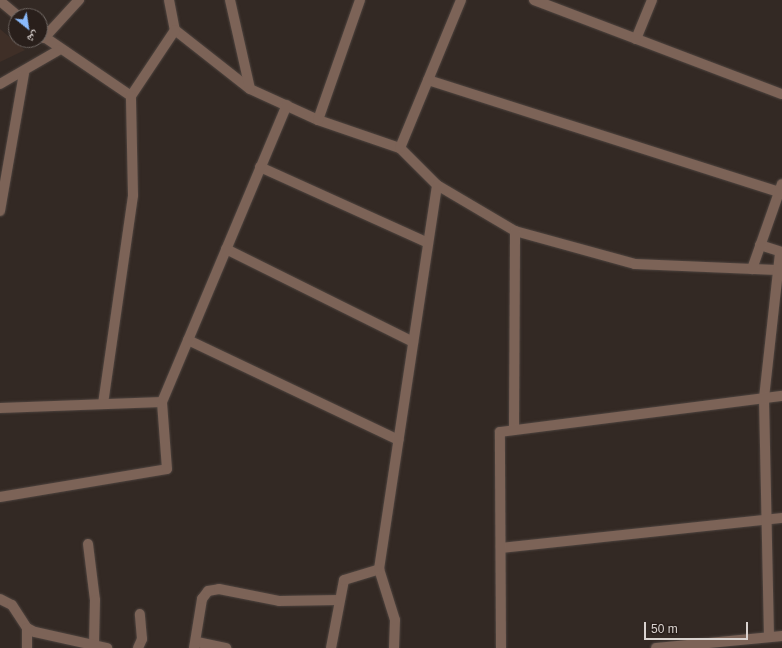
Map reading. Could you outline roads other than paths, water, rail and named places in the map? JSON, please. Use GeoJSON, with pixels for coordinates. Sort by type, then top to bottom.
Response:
{"type":"FeatureCollection","features":[{"type":"Feature","properties":{"kind":"street"},"geometry":{"type":"LineString","coordinates":[[48,30],[79,0]]}},
{"type":"Feature","properties":{"kind":"street"},"geometry":{"type":"LineString","coordinates":[[169,0],[175,30],[250,88],[318,120],[400,148],[437,185],[515,231],[635,264],[777,270]]}},
{"type":"Feature","properties":{"kind":"street"},"geometry":{"type":"LineString","coordinates":[[230,0],[250,88]]}},
{"type":"Feature","properties":{"kind":"street"},"geometry":{"type":"LineString","coordinates":[[318,120],[360,0]]}},
{"type":"Feature","properties":{"kind":"street"},"geometry":{"type":"LineString","coordinates":[[400,148],[461,0]]}},
{"type":"Feature","properties":{"kind":"street"},"geometry":{"type":"LineString","coordinates":[[534,0],[782,94]]}},
{"type":"Feature","properties":{"kind":"street"},"geometry":{"type":"LineString","coordinates":[[636,38],[652,0]]}},
{"type":"Feature","properties":{"kind":"street"},"geometry":{"type":"LineString","coordinates":[[0,1],[8,8]]}},
{"type":"Feature","properties":{"kind":"street"},"geometry":{"type":"LineString","coordinates":[[102,404],[133,195],[131,96],[175,30]]}},
{"type":"Feature","properties":{"kind":"street"},"geometry":{"type":"LineString","coordinates":[[48,41],[59,50],[131,96]]}},
{"type":"Feature","properties":{"kind":"street"},"geometry":{"type":"LineString","coordinates":[[0,84],[24,72],[59,50]]}},
{"type":"Feature","properties":{"kind":"street"},"geometry":{"type":"LineString","coordinates":[[0,211],[24,72]]}},
{"type":"Feature","properties":{"kind":"street"},"geometry":{"type":"LineString","coordinates":[[428,80],[781,188],[752,269]]}},
{"type":"Feature","properties":{"kind":"street"},"geometry":{"type":"LineString","coordinates":[[0,497],[167,469],[162,402],[286,105]]}},
{"type":"Feature","properties":{"kind":"street"},"geometry":{"type":"LineString","coordinates":[[260,167],[428,243]]}},
{"type":"Feature","properties":{"kind":"street"},"geometry":{"type":"LineString","coordinates":[[394,648],[395,620],[379,568],[437,185]]}},
{"type":"Feature","properties":{"kind":"street"},"geometry":{"type":"LineString","coordinates":[[514,430],[515,231]]}},
{"type":"Feature","properties":{"kind":"street"},"geometry":{"type":"LineString","coordinates":[[760,245],[781,252],[777,270],[764,398],[769,637]]}},
{"type":"Feature","properties":{"kind":"street"},"geometry":{"type":"LineString","coordinates":[[226,249],[413,342]]}},
{"type":"Feature","properties":{"kind":"street"},"geometry":{"type":"LineString","coordinates":[[188,340],[399,440]]}},
{"type":"Feature","properties":{"kind":"street"},"geometry":{"type":"LineString","coordinates":[[501,648],[500,432],[782,396]]}},
{"type":"Feature","properties":{"kind":"street"},"geometry":{"type":"LineString","coordinates":[[0,408],[162,402]]}},
{"type":"Feature","properties":{"kind":"street"},"geometry":{"type":"LineString","coordinates":[[501,548],[782,518]]}},
{"type":"Feature","properties":{"kind":"street"},"geometry":{"type":"LineString","coordinates":[[88,544],[95,600],[94,644]]}},
{"type":"Feature","properties":{"kind":"street"},"geometry":{"type":"LineString","coordinates":[[331,648],[344,580],[379,568]]}},
{"type":"Feature","properties":{"kind":"street"},"geometry":{"type":"LineString","coordinates":[[226,648],[196,645],[202,599],[208,591],[219,589],[279,601],[340,600]]}},
{"type":"Feature","properties":{"kind":"street"},"geometry":{"type":"LineString","coordinates":[[0,599],[12,605],[27,628],[27,648]]}},
{"type":"Feature","properties":{"kind":"street"},"geometry":{"type":"LineString","coordinates":[[138,648],[142,639],[140,614]]}},
{"type":"Feature","properties":{"kind":"street"},"geometry":{"type":"LineString","coordinates":[[27,628],[107,648]]}},
{"type":"Feature","properties":{"kind":"street"},"geometry":{"type":"LineString","coordinates":[[656,648],[782,636]]}}]}
